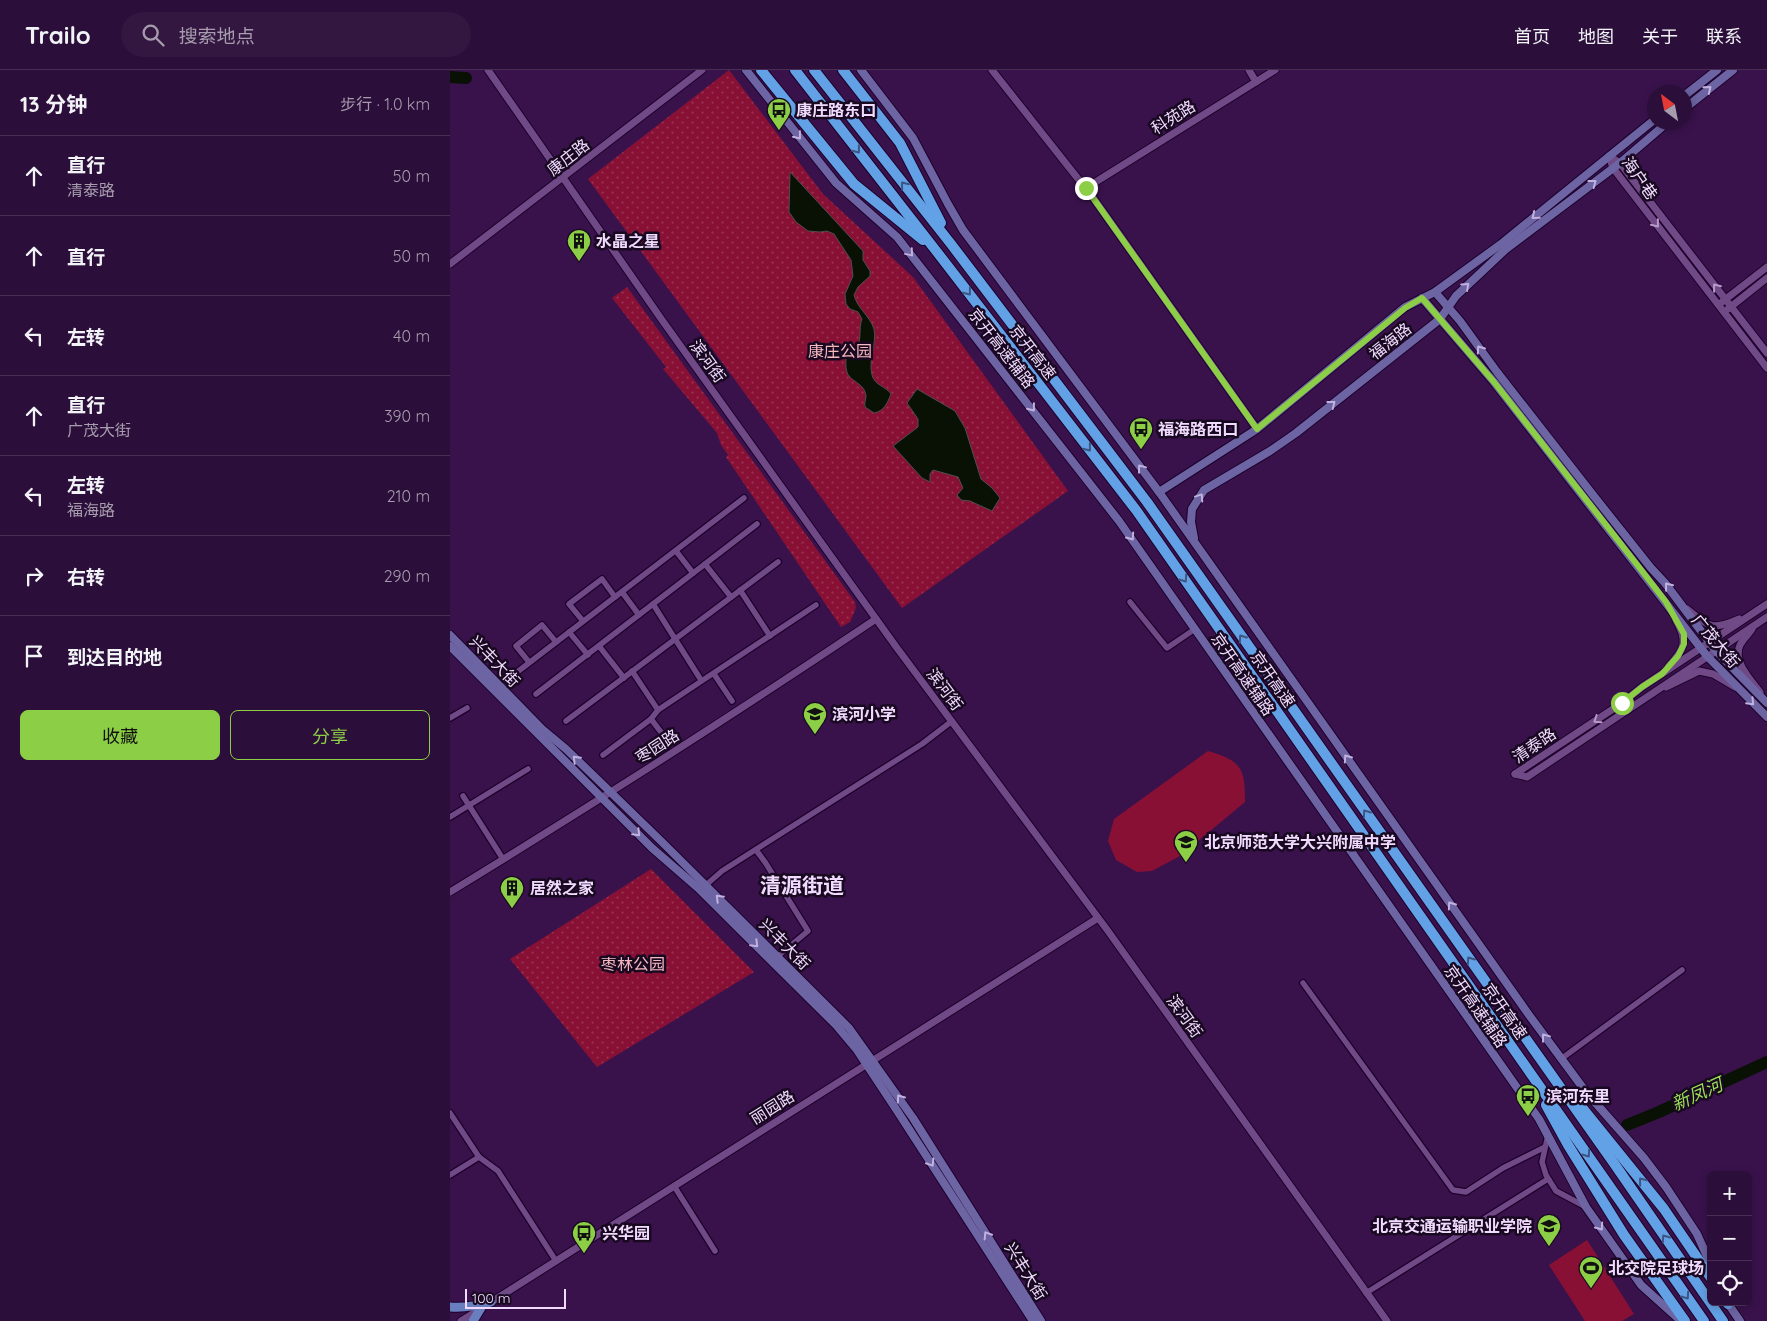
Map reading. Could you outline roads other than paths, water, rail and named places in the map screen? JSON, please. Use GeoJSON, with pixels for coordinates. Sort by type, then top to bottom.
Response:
{"type":"FeatureCollection","features":[{"type":"Feature","properties":{"kind":"highway"},"geometry":{"type":"LineString","coordinates":[[761,70],[854,184],[937,252]]}},
{"type":"Feature","properties":{"kind":"highway","name":"京开高速"},"geometry":{"type":"LineString","coordinates":[[795,70],[1136,510],[1520,1058],[1572,1141],[1598,1170],[1704,1321]]}},
{"type":"Feature","properties":{"kind":"highway","name":"京开高速"},"geometry":{"type":"LineString","coordinates":[[814,70],[951,244],[1147,502],[1533,1049],[1593,1127],[1611,1159],[1723,1321]]}},
{"type":"Feature","properties":{"kind":"highway"},"geometry":{"type":"LineString","coordinates":[[843,70],[900,143],[951,244]]}},
{"type":"Feature","properties":{"kind":"highway"},"geometry":{"type":"LineString","coordinates":[[1593,1127],[1621,1154],[1664,1209],[1707,1272]]}},
{"type":"Feature","properties":{"kind":"highway"},"geometry":{"type":"LineString","coordinates":[[1572,1141],[1588,1177],[1624,1235],[1683,1321]]}},
{"type":"Feature","properties":{"kind":"main road","name":"京开高速辅路"},"geometry":{"type":"LineString","coordinates":[[746,70],[836,183],[897,237],[1119,521],[1539,1119],[1586,1207],[1641,1285],[1683,1321]]}},
{"type":"Feature","properties":{"kind":"main road"},"geometry":{"type":"LineString","coordinates":[[861,70],[913,138],[963,230],[1159,492],[1561,1059],[1586,1092],[1666,1187],[1698,1234],[1709,1261]]}},
{"type":"Feature","properties":{"kind":"main road"},"geometry":{"type":"LineString","coordinates":[[1692,90],[1717,70]]}},
{"type":"Feature","properties":{"kind":"main road"},"geometry":{"type":"LineString","coordinates":[[1692,103],[1733,70]]}},
{"type":"Feature","properties":{"kind":"main road","name":"福海路"},"geometry":{"type":"LineString","coordinates":[[1159,492],[1257,429],[1405,308],[1436,292],[1501,244],[1647,126]]}},
{"type":"Feature","properties":{"kind":"main road","name":"福海路"},"geometry":{"type":"LineString","coordinates":[[1195,542],[1191,522],[1192,509],[1204,490],[1270,451],[1296,433],[1440,319],[1456,296],[1506,250],[1620,163],[1659,130]]}},
{"type":"Feature","properties":{"kind":"main road","name":"广茂大街"},"geometry":{"type":"LineString","coordinates":[[1436,292],[1460,321],[1496,372],[1682,605],[1709,643],[1767,703]]}},
{"type":"Feature","properties":{"kind":"main road","name":"广茂大街"},"geometry":{"type":"LineString","coordinates":[[1422,298],[1494,382],[1707,656],[1767,717]]}},
{"type":"Feature","properties":{"kind":"main road","name":"兴丰大街"},"geometry":{"type":"LineString","coordinates":[[450,635],[542,729],[566,749],[706,885],[849,1028],[1033,1321]]}},
{"type":"Feature","properties":{"kind":"main road","name":"兴丰大街"},"geometry":{"type":"LineString","coordinates":[[450,646],[652,848],[698,888],[836,1025],[869,1062],[913,1118],[1041,1321]]}},
{"type":"Feature","properties":{"kind":"main road"},"geometry":{"type":"LineString","coordinates":[[450,1307],[467,1307],[490,1302]]}},
{"type":"Feature","properties":{"kind":"main road"},"geometry":{"type":"LineString","coordinates":[[1729,1306],[1740,1321]]}},
{"type":"Feature","properties":{"kind":"main road"},"geometry":{"type":"LineString","coordinates":[[473,1321],[481,1308]]}},
{"type":"Feature","properties":{"kind":"street","name":"滨河街"},"geometry":{"type":"LineString","coordinates":[[488,70],[677,341],[876,619],[1098,918],[1386,1321]]}},
{"type":"Feature","properties":{"kind":"street","name":"康庄路"},"geometry":{"type":"LineString","coordinates":[[450,264],[702,70]]}},
{"type":"Feature","properties":{"kind":"street"},"geometry":{"type":"LineString","coordinates":[[992,70],[1086,188],[1257,429]]}},
{"type":"Feature","properties":{"kind":"street"},"geometry":{"type":"LineString","coordinates":[[1249,70],[1256,82]]}},
{"type":"Feature","properties":{"kind":"street","name":"科苑路"},"geometry":{"type":"LineString","coordinates":[[1086,188],[1275,70]]}},
{"type":"Feature","properties":{"kind":"street","name":"海户巷"},"geometry":{"type":"LineString","coordinates":[[1609,156],[1620,163],[1767,353]]}},
{"type":"Feature","properties":{"kind":"street","name":"海户巷"},"geometry":{"type":"LineString","coordinates":[[1609,156],[1612,168],[1767,368]]}},
{"type":"Feature","properties":{"kind":"street"},"geometry":{"type":"LineString","coordinates":[[1719,305],[1767,267]]}},
{"type":"Feature","properties":{"kind":"street"},"geometry":{"type":"LineString","coordinates":[[1724,312],[1767,278]]}},
{"type":"Feature","properties":{"kind":"street"},"geometry":{"type":"LineString","coordinates":[[512,676],[744,498]]}},
{"type":"Feature","properties":{"kind":"street"},"geometry":{"type":"LineString","coordinates":[[536,694],[757,524]]}},
{"type":"Feature","properties":{"kind":"street"},"geometry":{"type":"LineString","coordinates":[[676,551],[693,573]]}},
{"type":"Feature","properties":{"kind":"street"},"geometry":{"type":"LineString","coordinates":[[566,721],[778,562]]}},
{"type":"Feature","properties":{"kind":"street"},"geometry":{"type":"LineString","coordinates":[[705,564],[730,597]]}},
{"type":"Feature","properties":{"kind":"street"},"geometry":{"type":"LineString","coordinates":[[583,622],[569,604],[602,579],[616,597]]}},
{"type":"Feature","properties":{"kind":"street"},"geometry":{"type":"LineString","coordinates":[[740,590],[770,636]]}},
{"type":"Feature","properties":{"kind":"street"},"geometry":{"type":"LineString","coordinates":[[622,592],[639,615]]}},
{"type":"Feature","properties":{"kind":"street"},"geometry":{"type":"LineString","coordinates":[[1130,602],[1167,648],[1195,629]]}},
{"type":"Feature","properties":{"kind":"street"},"geometry":{"type":"LineString","coordinates":[[1662,674],[1678,656],[1684,644],[1684,634],[1666,602]]}},
{"type":"Feature","properties":{"kind":"street"},"geometry":{"type":"LineString","coordinates":[[653,604],[701,680]]}},
{"type":"Feature","properties":{"kind":"street","name":"清泰路"},"geometry":{"type":"LineString","coordinates":[[1767,604],[1515,774],[1527,777],[1767,617]]}},
{"type":"Feature","properties":{"kind":"street"},"geometry":{"type":"LineString","coordinates":[[603,755],[651,719],[658,710],[816,605]]}},
{"type":"Feature","properties":{"kind":"street"},"geometry":{"type":"LineString","coordinates":[[1682,605],[1703,622],[1714,626],[1722,626],[1758,611]]}},
{"type":"Feature","properties":{"kind":"street","name":"枣园路"},"geometry":{"type":"LineString","coordinates":[[450,892],[611,793],[876,619]]}},
{"type":"Feature","properties":{"kind":"street"},"geometry":{"type":"LineString","coordinates":[[1755,624],[1740,645],[1738,655],[1741,664],[1767,703]]}},
{"type":"Feature","properties":{"kind":"street"},"geometry":{"type":"LineString","coordinates":[[529,662],[516,646],[542,625],[556,642]]}},
{"type":"Feature","properties":{"kind":"street"},"geometry":{"type":"LineString","coordinates":[[569,632],[588,655]]}},
{"type":"Feature","properties":{"kind":"street"},"geometry":{"type":"LineString","coordinates":[[599,646],[624,678]]}},
{"type":"Feature","properties":{"kind":"street"},"geometry":{"type":"LineString","coordinates":[[1654,691],[1676,683],[1699,671],[1713,674],[1739,690]]}},
{"type":"Feature","properties":{"kind":"street"},"geometry":{"type":"LineString","coordinates":[[632,672],[658,710]]}},
{"type":"Feature","properties":{"kind":"street"},"geometry":{"type":"LineString","coordinates":[[714,674],[732,701]]}},
{"type":"Feature","properties":{"kind":"street"},"geometry":{"type":"LineString","coordinates":[[450,718],[468,708]]}},
{"type":"Feature","properties":{"kind":"street"},"geometry":{"type":"LineString","coordinates":[[651,719],[667,740]]}},
{"type":"Feature","properties":{"kind":"street"},"geometry":{"type":"LineString","coordinates":[[706,885],[722,871],[922,744],[952,721]]}},
{"type":"Feature","properties":{"kind":"street"},"geometry":{"type":"LineString","coordinates":[[450,817],[528,769]]}},
{"type":"Feature","properties":{"kind":"street"},"geometry":{"type":"LineString","coordinates":[[463,796],[503,859]]}},
{"type":"Feature","properties":{"kind":"street"},"geometry":{"type":"LineString","coordinates":[[756,850],[808,931],[778,956]]}},
{"type":"Feature","properties":{"kind":"street","name":"丽园路"},"geometry":{"type":"LineString","coordinates":[[461,1321],[1098,918]]}},
{"type":"Feature","properties":{"kind":"street"},"geometry":{"type":"LineString","coordinates":[[1561,1059],[1682,970]]}},
{"type":"Feature","properties":{"kind":"street"},"geometry":{"type":"LineString","coordinates":[[1303,983],[1454,1190],[1466,1192],[1504,1168],[1545,1147]]}},
{"type":"Feature","properties":{"kind":"street"},"geometry":{"type":"LineString","coordinates":[[450,1112],[479,1156],[498,1171],[556,1261]]}},
{"type":"Feature","properties":{"kind":"street"},"geometry":{"type":"LineString","coordinates":[[1548,1135],[1542,1162],[1548,1179],[1556,1191],[1586,1207]]}},
{"type":"Feature","properties":{"kind":"street"},"geometry":{"type":"LineString","coordinates":[[450,1174],[479,1156]]}},
{"type":"Feature","properties":{"kind":"street"},"geometry":{"type":"LineString","coordinates":[[1367,1293],[1548,1179]]}},
{"type":"Feature","properties":{"kind":"street"},"geometry":{"type":"LineString","coordinates":[[674,1186],[715,1251]]}},
{"type":"Feature","properties":{"kind":"waterway","name":"新凤河"},"geometry":{"type":"LineString","coordinates":[[450,77],[466,78]]}},
{"type":"Feature","properties":{"kind":"waterway","name":"新凤河"},"geometry":{"type":"LineString","coordinates":[[1627,1125],[1767,1062]]}},
{"type":"Feature","properties":{"kind":"place","name":"康庄路东口"},"geometry":{"type":"Point","coordinates":[779,131]}},
{"type":"Feature","properties":{"kind":"place","name":"水晶之星"},"geometry":{"type":"Point","coordinates":[579,262]}},
{"type":"Feature","properties":{"kind":"place","name":"福海路西口"},"geometry":{"type":"Point","coordinates":[1141,450]}},
{"type":"Feature","properties":{"kind":"place","name":"滨河小学"},"geometry":{"type":"Point","coordinates":[815,735]}},
{"type":"Feature","properties":{"kind":"place","name":"北京师范大学大兴附属中学"},"geometry":{"type":"Point","coordinates":[1186,863]}},
{"type":"Feature","properties":{"kind":"place","name":"居然之家"},"geometry":{"type":"Point","coordinates":[512,909]}},
{"type":"Feature","properties":{"kind":"place","name":"滨河东里"},"geometry":{"type":"Point","coordinates":[1528,1117]}},
{"type":"Feature","properties":{"kind":"place","name":"北京交通运输职业学院"},"geometry":{"type":"Point","coordinates":[1549,1247]}},
{"type":"Feature","properties":{"kind":"place","name":"兴华园"},"geometry":{"type":"Point","coordinates":[584,1254]}},
{"type":"Feature","properties":{"kind":"place","name":"北交院足球场"},"geometry":{"type":"Point","coordinates":[1591,1289]}},
{"type":"Feature","properties":{"kind":"district","name":"清源街道"},"geometry":{"type":"Point","coordinates":[802,885]}},
{"type":"Feature","properties":{"kind":"park label","name":"康庄公园"},"geometry":{"type":"Point","coordinates":[840,351]}},
{"type":"Feature","properties":{"kind":"park label","name":"枣林公园"},"geometry":{"type":"Point","coordinates":[633,964]}}]}
